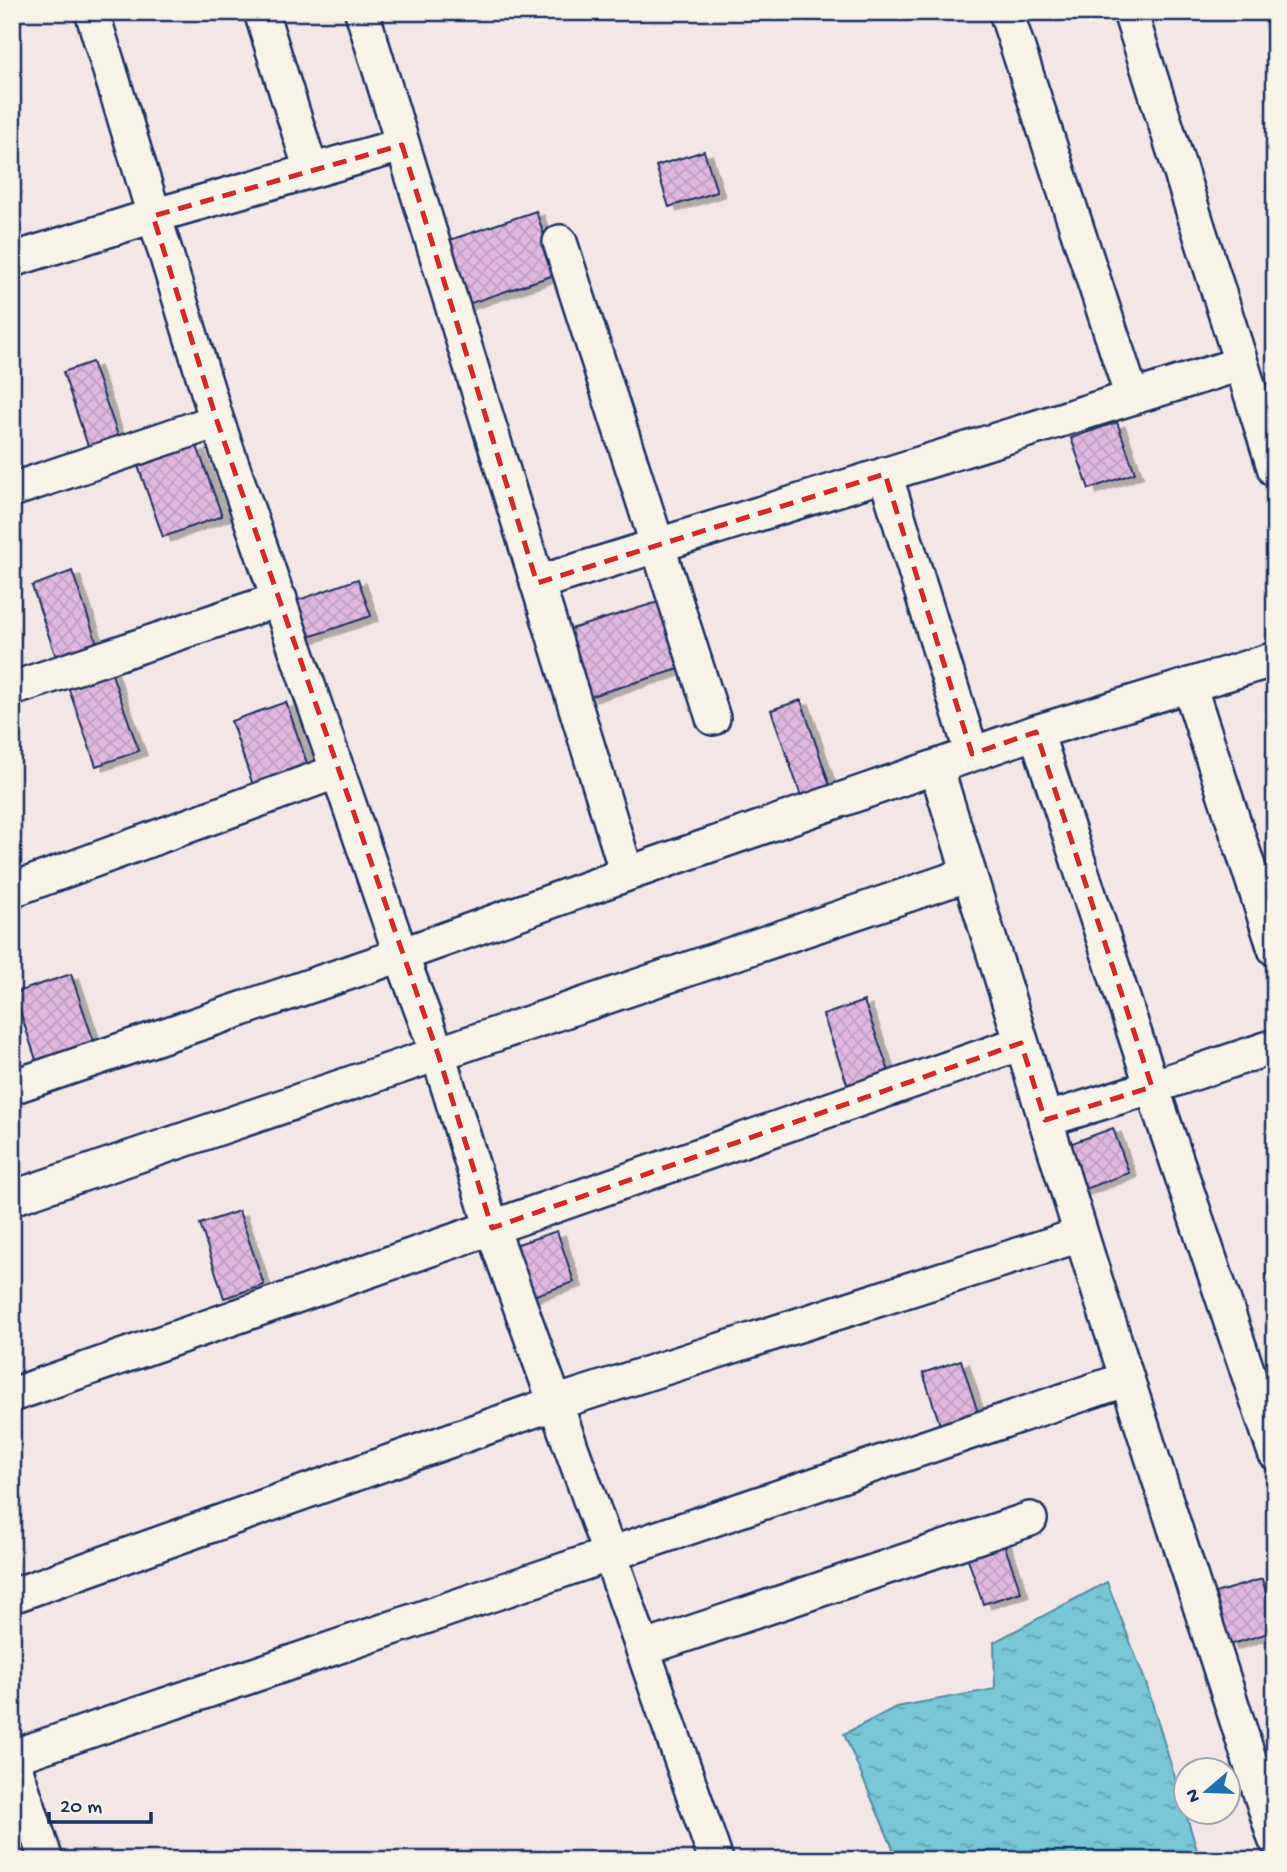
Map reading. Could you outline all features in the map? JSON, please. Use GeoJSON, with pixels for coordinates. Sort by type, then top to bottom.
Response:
{"type":"FeatureCollection","features":[{"type":"Feature","properties":{"kind":"street"},"geometry":{"type":"LineString","coordinates":[[92,12],[217,421],[401,955],[438,1054],[492,1228],[716,1860]]}},
{"type":"Feature","properties":{"kind":"street"},"geometry":{"type":"LineString","coordinates":[[261,12],[311,170]]}},
{"type":"Feature","properties":{"kind":"street"},"geometry":{"type":"LineString","coordinates":[[362,12],[627,874]]}},
{"type":"Feature","properties":{"kind":"street"},"geometry":{"type":"LineString","coordinates":[[1006,12],[1132,397]]}},
{"type":"Feature","properties":{"kind":"street"},"geometry":{"type":"LineString","coordinates":[[1130,12],[1275,470]]}},
{"type":"Feature","properties":{"kind":"street"},"geometry":{"type":"LineString","coordinates":[[12,260],[153,216],[402,145]]}},
{"type":"Feature","properties":{"kind":"street"},"geometry":{"type":"LineString","coordinates":[[560,242],[713,718]]}},
{"type":"Feature","properties":{"kind":"street"},"geometry":{"type":"LineString","coordinates":[[537,583],[1240,364]]}},
{"type":"Feature","properties":{"kind":"street"},"geometry":{"type":"LineString","coordinates":[[12,490],[217,421]]}},
{"type":"Feature","properties":{"kind":"street"},"geometry":{"type":"LineString","coordinates":[[885,474],[972,754]]}},
{"type":"Feature","properties":{"kind":"street"},"geometry":{"type":"LineString","coordinates":[[12,689],[280,599]]}},
{"type":"Feature","properties":{"kind":"street"},"geometry":{"type":"LineString","coordinates":[[12,1087],[401,955],[1036,732],[1275,659]]}},
{"type":"Feature","properties":{"kind":"street"},"geometry":{"type":"LineString","coordinates":[[1189,685],[1275,949]]}},
{"type":"Feature","properties":{"kind":"street"},"geometry":{"type":"LineString","coordinates":[[1036,732],[1275,1453]]}},
{"type":"Feature","properties":{"kind":"street"},"geometry":{"type":"LineString","coordinates":[[936,767],[1080,1234],[1275,1839]]}},
{"type":"Feature","properties":{"kind":"street"},"geometry":{"type":"LineString","coordinates":[[12,890],[338,771]]}},
{"type":"Feature","properties":{"kind":"street"},"geometry":{"type":"LineString","coordinates":[[12,1198],[969,874]]}},
{"type":"Feature","properties":{"kind":"street"},"geometry":{"type":"LineString","coordinates":[[12,1395],[1021,1043]]}},
{"type":"Feature","properties":{"kind":"street"},"geometry":{"type":"LineString","coordinates":[[1045,1120],[1275,1046]]}},
{"type":"Feature","properties":{"kind":"street"},"geometry":{"type":"LineString","coordinates":[[12,1597],[555,1403],[1080,1234]]}},
{"type":"Feature","properties":{"kind":"street"},"geometry":{"type":"LineString","coordinates":[[46,1860],[12,1758],[1127,1379]]}},
{"type":"Feature","properties":{"kind":"street"},"geometry":{"type":"LineString","coordinates":[[643,1649],[1030,1519]]}},
{"type":"Feature","properties":{"kind":"highlighted area"},"geometry":{"type":"Polygon","coordinates":[[[402,145],[537,583],[885,474],[972,754],[1036,732],[1152,1087],[1045,1120],[1021,1043],[492,1228],[438,1054],[217,421],[153,216],[402,145]]]}},
{"type":"Feature","properties":{"kind":"water"},"geometry":{"type":"Polygon","coordinates":[[[1107,1582],[1146,1683],[1172,1768],[1172,1826],[1190,1826],[1200,1860],[894,1860],[897,1858],[844,1734],[896,1707],[995,1689],[994,1642],[1107,1582]]]}},
{"type":"Feature","properties":{"kind":"building"},"geometry":{"type":"Polygon","coordinates":[[[704,151],[717,192],[669,207],[656,166],[704,151]]]}},
{"type":"Feature","properties":{"kind":"building"},"geometry":{"type":"Polygon","coordinates":[[[536,211],[557,274],[465,305],[444,242],[536,211]]]}},
{"type":"Feature","properties":{"kind":"building"},"geometry":{"type":"Polygon","coordinates":[[[92,362],[121,444],[91,455],[63,372],[92,362]]]}},
{"type":"Feature","properties":{"kind":"building"},"geometry":{"type":"Polygon","coordinates":[[[1117,422],[1135,473],[1089,489],[1071,438],[1117,422]]]}},
{"type":"Feature","properties":{"kind":"building"},"geometry":{"type":"Polygon","coordinates":[[[197,446],[222,516],[163,537],[138,466],[197,446]]]}},
{"type":"Feature","properties":{"kind":"building"},"geometry":{"type":"Polygon","coordinates":[[[72,571],[100,652],[59,666],[32,586],[72,571]]]}},
{"type":"Feature","properties":{"kind":"building"},"geometry":{"type":"Polygon","coordinates":[[[358,579],[371,616],[300,640],[287,604],[358,579]]]}},
{"type":"Feature","properties":{"kind":"building"},"geometry":{"type":"Polygon","coordinates":[[[658,602],[679,669],[588,697],[568,630],[658,602]]]}},
{"type":"Feature","properties":{"kind":"building"},"geometry":{"type":"Polygon","coordinates":[[[109,666],[139,751],[96,766],[66,681],[109,666]]]}},
{"type":"Feature","properties":{"kind":"building"},"geometry":{"type":"Polygon","coordinates":[[[801,700],[830,786],[801,796],[771,710],[801,700]]]}},
{"type":"Feature","properties":{"kind":"building"},"geometry":{"type":"Polygon","coordinates":[[[286,702],[309,769],[254,788],[231,721],[286,702]]]}},
{"type":"Feature","properties":{"kind":"building"},"geometry":{"type":"Polygon","coordinates":[[[71,974],[97,1051],[39,1069],[14,993],[71,974]]]}},
{"type":"Feature","properties":{"kind":"building"},"geometry":{"type":"Polygon","coordinates":[[[864,1001],[891,1077],[850,1092],[823,1015],[864,1001]]]}},
{"type":"Feature","properties":{"kind":"building"},"geometry":{"type":"Polygon","coordinates":[[[1113,1128],[1129,1173],[1080,1191],[1064,1146],[1113,1128]]]}},
{"type":"Feature","properties":{"kind":"building"},"geometry":{"type":"Polygon","coordinates":[[[239,1211],[264,1285],[224,1298],[200,1224],[239,1211]]]}},
{"type":"Feature","properties":{"kind":"building"},"geometry":{"type":"Polygon","coordinates":[[[557,1231],[574,1282],[524,1299],[506,1248],[557,1231]]]}},
{"type":"Feature","properties":{"kind":"building"},"geometry":{"type":"Polygon","coordinates":[[[961,1360],[982,1425],[944,1437],[923,1373],[961,1360]]]}},
{"type":"Feature","properties":{"kind":"building"},"geometry":{"type":"Polygon","coordinates":[[[1003,1541],[1021,1592],[983,1604],[966,1553],[1003,1541]]]}},
{"type":"Feature","properties":{"kind":"building"},"geometry":{"type":"Polygon","coordinates":[[[1262,1579],[1275,1631],[1229,1645],[1215,1593],[1262,1579]]]}}]}
